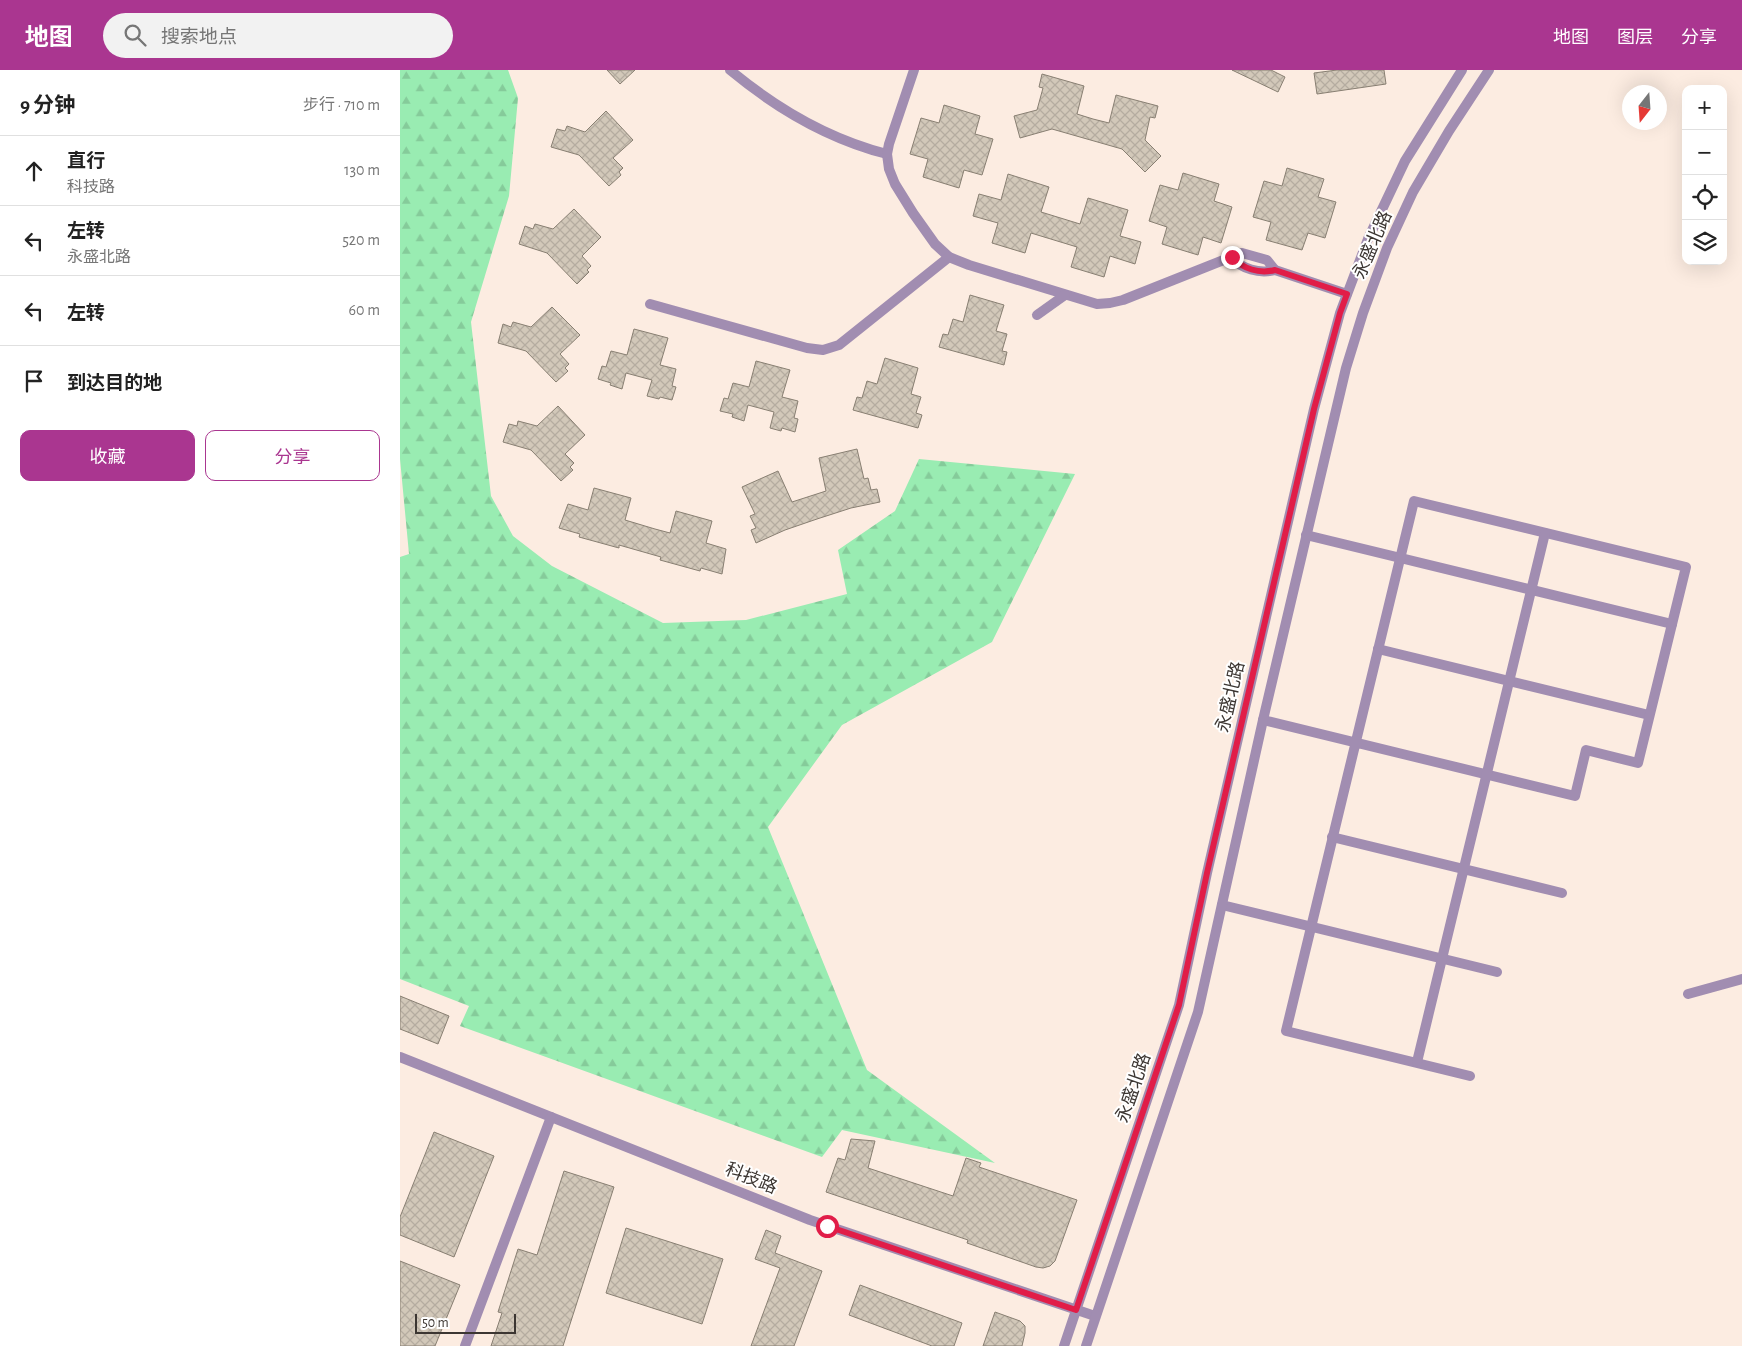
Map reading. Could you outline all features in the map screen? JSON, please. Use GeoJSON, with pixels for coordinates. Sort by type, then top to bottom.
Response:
{"type":"FeatureCollection","features":[{"type":"Feature","properties":{"kind":"street"},"geometry":{"type":"LineString","coordinates":[[730,70],[766,98],[806,122],[844,140],[887,154]]}},
{"type":"Feature","properties":{"kind":"street"},"geometry":{"type":"LineString","coordinates":[[914,70],[896,120],[887,154],[889,169],[895,184],[935,244],[949,257],[969,265],[1097,304],[1123,300],[1232,257],[1239,264],[1264,273],[1275,270],[1347,294]]}},
{"type":"Feature","properties":{"kind":"street","name":"永盛北路"},"geometry":{"type":"LineString","coordinates":[[1064,1346],[1179,1005],[1207,873],[1314,409],[1340,313],[1368,239],[1405,161],[1462,70]]}},
{"type":"Feature","properties":{"kind":"street","name":"永盛北路"},"geometry":{"type":"LineString","coordinates":[[1086,1346],[1198,1012],[1306,535],[1346,368],[1363,313],[1387,248],[1413,192],[1489,70]]}},
{"type":"Feature","properties":{"kind":"street"},"geometry":{"type":"LineString","coordinates":[[650,304],[807,348],[823,350],[839,345],[949,257]]}},
{"type":"Feature","properties":{"kind":"street"},"geometry":{"type":"LineString","coordinates":[[1037,315],[1065,295]]}},
{"type":"Feature","properties":{"kind":"street"},"geometry":{"type":"LineString","coordinates":[[1263,720],[1356,742],[1575,796],[1586,750],[1638,763],[1686,567],[1414,501],[1356,742],[1332,837],[1286,1030],[1470,1076]]}},
{"type":"Feature","properties":{"kind":"street"},"geometry":{"type":"LineString","coordinates":[[1416,1062],[1546,533]]}},
{"type":"Feature","properties":{"kind":"street"},"geometry":{"type":"LineString","coordinates":[[1306,535],[1672,624]]}},
{"type":"Feature","properties":{"kind":"street"},"geometry":{"type":"LineString","coordinates":[[1378,649],[1650,716]]}},
{"type":"Feature","properties":{"kind":"street"},"geometry":{"type":"LineString","coordinates":[[1332,837],[1562,893]]}},
{"type":"Feature","properties":{"kind":"street"},"geometry":{"type":"LineString","coordinates":[[1222,905],[1497,972]]}},
{"type":"Feature","properties":{"kind":"street"},"geometry":{"type":"LineString","coordinates":[[1688,994],[1742,979]]}},
{"type":"Feature","properties":{"kind":"street","name":"科技路"},"geometry":{"type":"LineString","coordinates":[[400,1057],[810,1220],[1096,1316]]}},
{"type":"Feature","properties":{"kind":"street"},"geometry":{"type":"LineString","coordinates":[[465,1346],[550,1117]]}},
{"type":"Feature","properties":{"kind":"green space"},"geometry":{"type":"Polygon","coordinates":[[[400,70],[508,70],[518,98],[509,196],[471,322],[491,496],[513,536],[552,566],[663,623],[746,620],[847,594],[838,550],[895,511],[919,459],[1075,474],[992,642],[842,725],[768,827],[867,1070],[995,1163],[842,1130],[822,1157],[460,1026],[469,1006],[400,979],[400,557],[409,554],[400,459],[400,70]]]}},
{"type":"Feature","properties":{"kind":"building"},"geometry":{"type":"Polygon","coordinates":[[[607,70],[635,70],[620,84],[607,70]]]}},
{"type":"Feature","properties":{"kind":"building"},"geometry":{"type":"Polygon","coordinates":[[[1232,70],[1271,70],[1285,77],[1278,92],[1232,70]]]}},
{"type":"Feature","properties":{"kind":"building"},"geometry":{"type":"Polygon","coordinates":[[[1337,70],[1384,70],[1386,84],[1317,94],[1314,73],[1337,70]]]}},
{"type":"Feature","properties":{"kind":"building"},"geometry":{"type":"Polygon","coordinates":[[[1042,74],[1084,86],[1077,114],[1093,119],[1109,123],[1116,95],[1158,106],[1155,118],[1150,117],[1145,140],[1161,156],[1145,172],[1122,149],[1052,129],[1020,138],[1014,116],[1037,110],[1043,88],[1039,87],[1042,74]]]}},
{"type":"Feature","properties":{"kind":"building"},"geometry":{"type":"Polygon","coordinates":[[[944,105],[980,116],[975,134],[993,139],[982,175],[964,170],[959,188],[923,177],[928,159],[910,154],[921,118],[939,123],[944,105]]]}},
{"type":"Feature","properties":{"kind":"building"},"geometry":{"type":"Polygon","coordinates":[[[606,111],[633,140],[613,158],[623,168],[619,172],[621,175],[609,186],[579,155],[551,147],[557,129],[565,131],[567,126],[585,132],[606,111]]]}},
{"type":"Feature","properties":{"kind":"building"},"geometry":{"type":"Polygon","coordinates":[[[1287,168],[1324,179],[1318,197],[1336,202],[1325,238],[1308,233],[1302,250],[1266,240],[1271,222],[1253,217],[1264,181],[1282,186],[1287,168]]]}},
{"type":"Feature","properties":{"kind":"building"},"geometry":{"type":"Polygon","coordinates":[[[1183,173],[1219,184],[1214,201],[1232,207],[1221,243],[1203,237],[1198,255],[1162,244],[1167,227],[1149,221],[1160,185],[1178,190],[1183,173]]]}},
{"type":"Feature","properties":{"kind":"building"},"geometry":{"type":"Polygon","coordinates":[[[1008,174],[1049,187],[1041,212],[1080,224],[1088,198],[1128,210],[1120,236],[1141,242],[1135,264],[1110,256],[1104,277],[1071,267],[1077,247],[1031,233],[1025,253],[992,243],[998,223],[973,216],[979,194],[1001,200],[1008,174]]]}},
{"type":"Feature","properties":{"kind":"building"},"geometry":{"type":"Polygon","coordinates":[[[574,209],[601,237],[582,256],[591,266],[587,270],[589,272],[577,284],[547,253],[519,244],[525,226],[533,229],[535,224],[553,229],[574,209]]]}},
{"type":"Feature","properties":{"kind":"building"},"geometry":{"type":"Polygon","coordinates":[[[970,295],[1004,305],[996,331],[1007,334],[1002,351],[1007,352],[1004,365],[939,347],[943,334],[948,335],[953,319],[963,322],[970,295]]]}},
{"type":"Feature","properties":{"kind":"building"},"geometry":{"type":"Polygon","coordinates":[[[552,307],[580,335],[560,354],[569,364],[565,368],[568,371],[556,382],[526,351],[498,343],[503,324],[511,327],[513,322],[531,327],[552,307]]]}},
{"type":"Feature","properties":{"kind":"building"},"geometry":{"type":"Polygon","coordinates":[[[634,329],[668,338],[660,365],[676,369],[672,386],[676,387],[672,400],[647,396],[652,380],[626,373],[622,389],[598,379],[602,366],[606,367],[611,351],[627,355],[634,329]]]}},
{"type":"Feature","properties":{"kind":"building"},"geometry":{"type":"Polygon","coordinates":[[[885,358],[918,368],[911,394],[921,397],[916,413],[922,415],[918,428],[853,410],[857,397],[862,398],[867,381],[877,384],[885,358]]]}},
{"type":"Feature","properties":{"kind":"building"},"geometry":{"type":"Polygon","coordinates":[[[756,361],[790,370],[782,397],[798,401],[794,418],[798,419],[795,432],[782,428],[781,431],[770,428],[774,412],[748,405],[744,421],[732,417],[733,414],[720,411],[724,398],[728,399],[733,383],[749,387],[756,361]]]}},
{"type":"Feature","properties":{"kind":"building"},"geometry":{"type":"Polygon","coordinates":[[[558,406],[585,435],[565,454],[574,463],[570,467],[573,470],[561,481],[531,450],[503,442],[509,424],[517,426],[518,421],[537,426],[558,406]]]}},
{"type":"Feature","properties":{"kind":"building"},"geometry":{"type":"Polygon","coordinates":[[[857,449],[864,479],[868,478],[871,490],[877,489],[880,502],[851,508],[817,519],[756,543],[751,530],[756,528],[750,516],[755,514],[742,487],[778,471],[792,502],[826,491],[819,458],[857,449]]]}},
{"type":"Feature","properties":{"kind":"building"},"geometry":{"type":"Polygon","coordinates":[[[594,488],[631,498],[625,520],[655,529],[670,533],[676,511],[712,521],[706,543],[726,549],[722,574],[701,568],[700,571],[660,560],[661,557],[619,545],[619,548],[579,537],[580,534],[559,528],[568,504],[588,510],[594,488]]]}},
{"type":"Feature","properties":{"kind":"building"},"geometry":{"type":"Polygon","coordinates":[[[400,996],[449,1016],[438,1044],[400,1029],[400,996]]]}},
{"type":"Feature","properties":{"kind":"building"},"geometry":{"type":"Polygon","coordinates":[[[434,1132],[494,1156],[454,1257],[400,1235],[400,1217],[434,1132]]]}},
{"type":"Feature","properties":{"kind":"building"},"geometry":{"type":"Polygon","coordinates":[[[851,1139],[875,1141],[868,1168],[953,1196],[966,1158],[981,1163],[979,1167],[1077,1200],[1055,1261],[1050,1266],[1036,1267],[967,1243],[968,1240],[826,1192],[838,1158],[845,1160],[851,1139]]]}},
{"type":"Feature","properties":{"kind":"building"},"geometry":{"type":"Polygon","coordinates":[[[564,1171],[614,1187],[563,1346],[491,1346],[502,1313],[498,1312],[518,1249],[537,1255],[564,1171]]]}},
{"type":"Feature","properties":{"kind":"building"},"geometry":{"type":"Polygon","coordinates":[[[626,1228],[723,1259],[702,1324],[606,1293],[626,1228]]]}},
{"type":"Feature","properties":{"kind":"building"},"geometry":{"type":"Polygon","coordinates":[[[766,1230],[781,1236],[775,1253],[822,1271],[794,1346],[751,1346],[780,1268],[755,1259],[766,1230]]]}},
{"type":"Feature","properties":{"kind":"building"},"geometry":{"type":"Polygon","coordinates":[[[400,1261],[460,1285],[435,1346],[400,1346],[400,1261]]]}},
{"type":"Feature","properties":{"kind":"building"},"geometry":{"type":"Polygon","coordinates":[[[860,1285],[962,1323],[954,1346],[932,1346],[849,1315],[860,1285]]]}},
{"type":"Feature","properties":{"kind":"building"},"geometry":{"type":"Polygon","coordinates":[[[995,1312],[1020,1321],[1025,1326],[1022,1346],[983,1346],[995,1312]]]}},
{"type":"Feature","properties":{"kind":"route"},"geometry":{"type":"LineString","coordinates":[[827,1226],[1076,1310],[1179,1005],[1207,873],[1314,409],[1347,294],[1275,270],[1264,273],[1239,264],[1232,257]]}}]}
